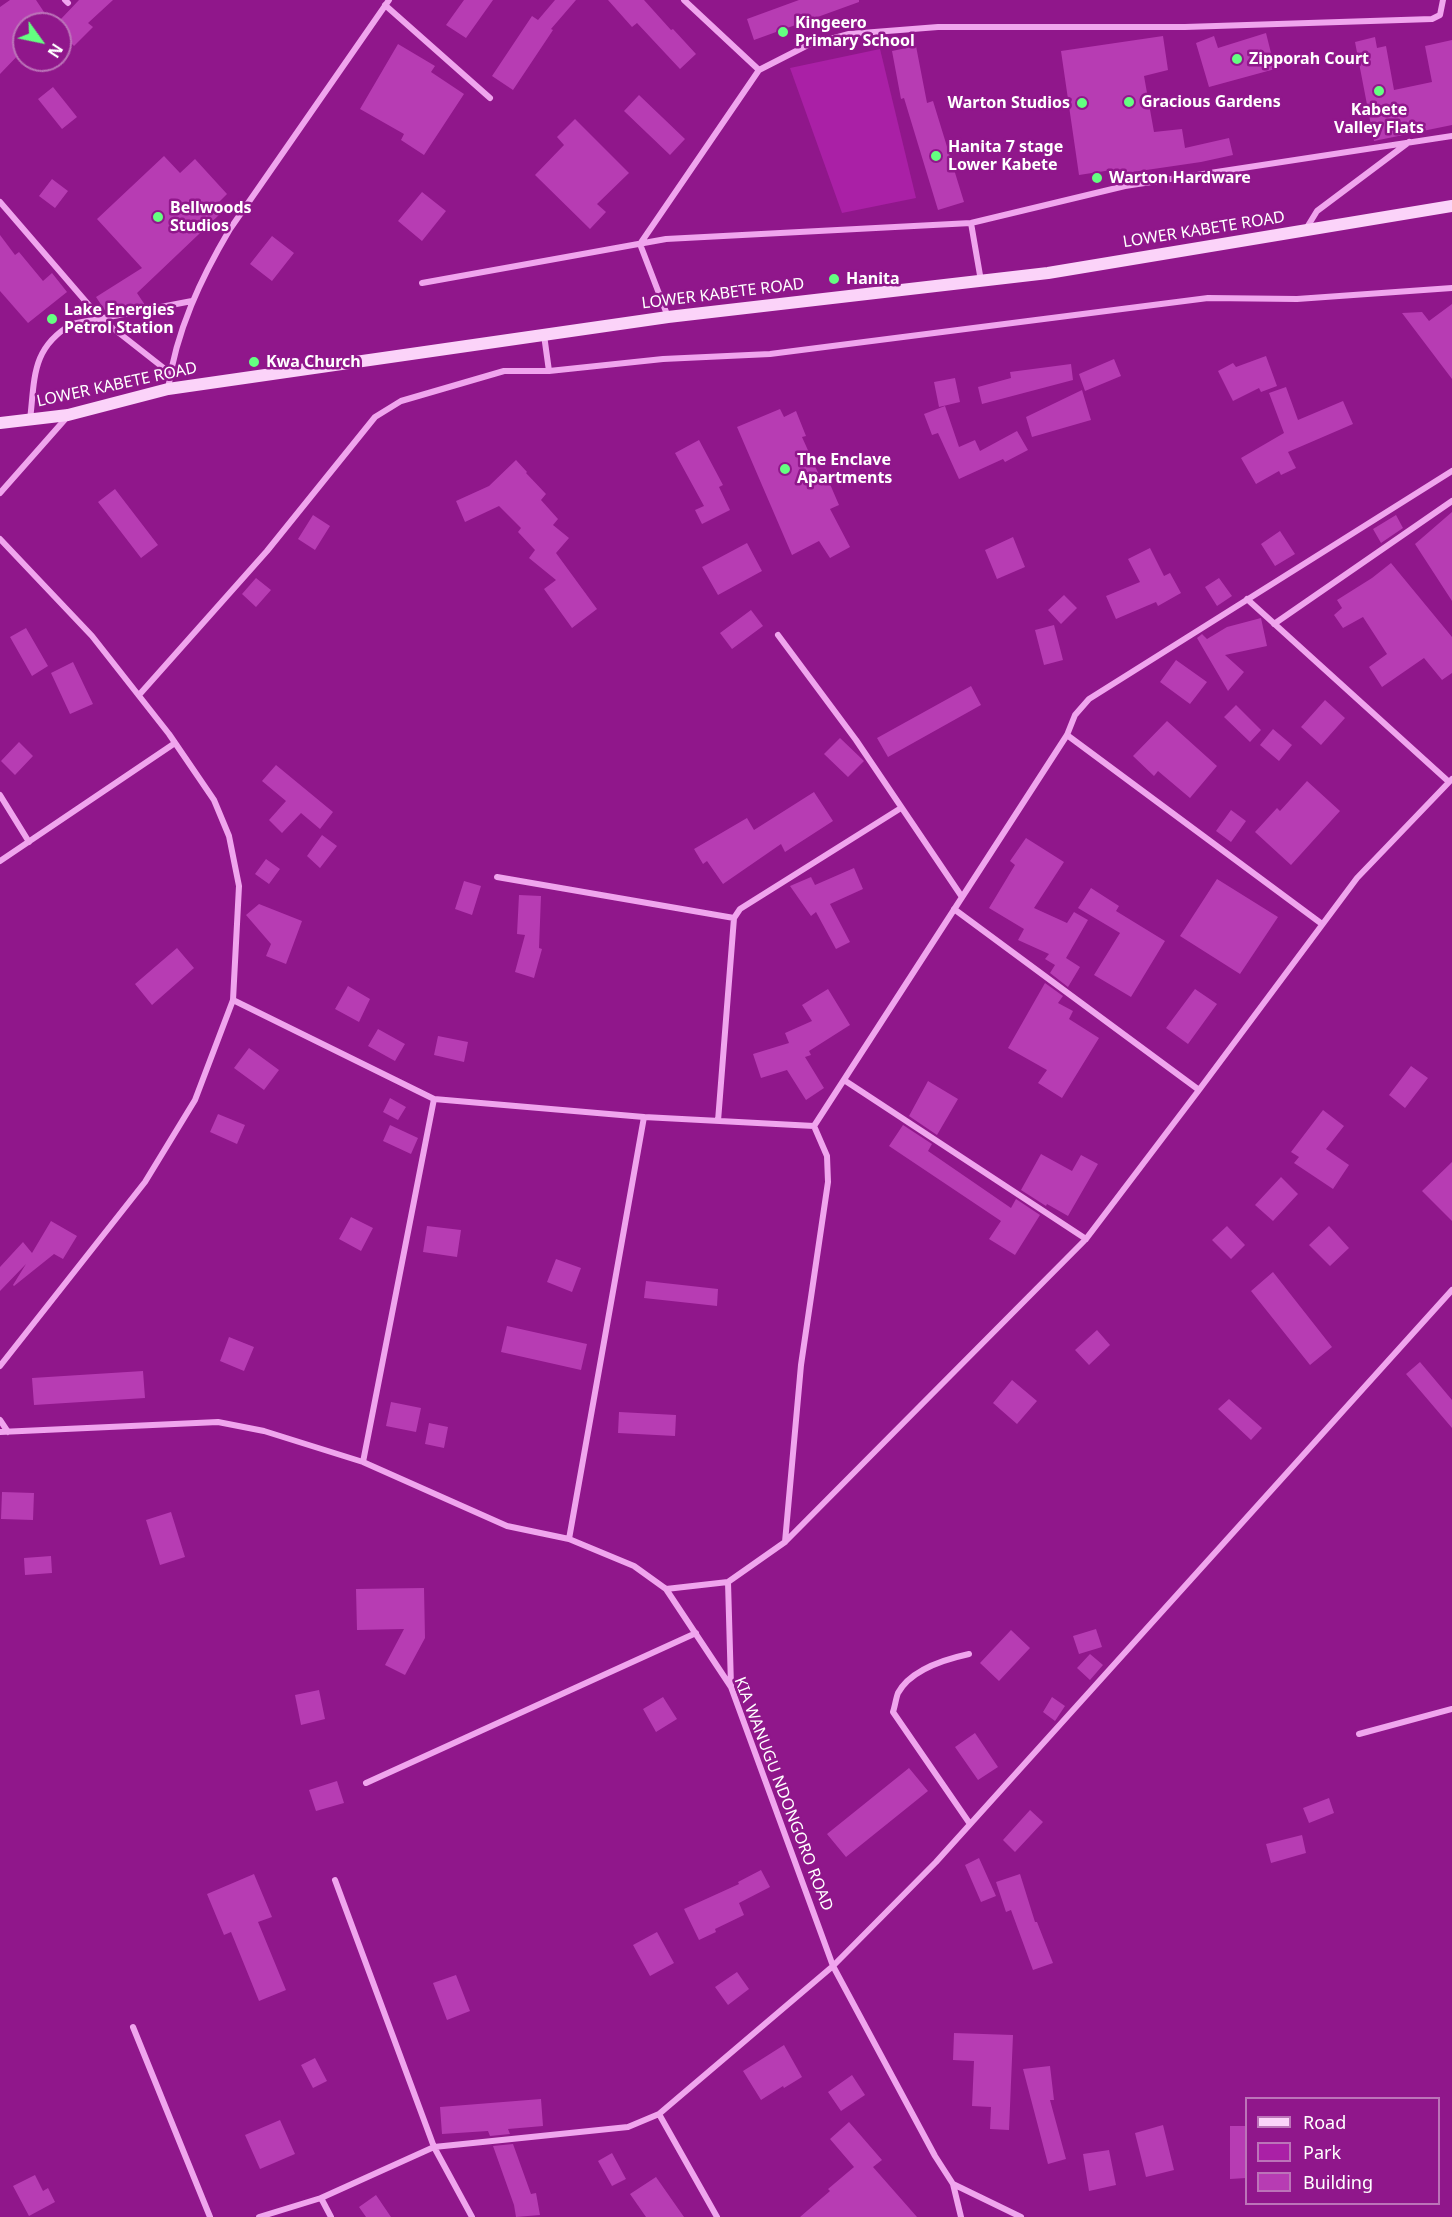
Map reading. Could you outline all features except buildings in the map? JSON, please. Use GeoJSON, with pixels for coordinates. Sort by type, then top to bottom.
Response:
{"type":"FeatureCollection","features":[{"type":"Feature","properties":{"kind":"main road","name":"LOWER KABETE ROAD"},"geometry":{"type":"LineString","coordinates":[[0,423],[68,415],[168,389],[668,317],[1048,273],[1452,206]]}},
{"type":"Feature","properties":{"kind":"street"},"geometry":{"type":"LineString","coordinates":[[684,0],[759,70]]}},
{"type":"Feature","properties":{"kind":"street"},"geometry":{"type":"LineString","coordinates":[[640,244],[759,70],[808,45],[849,34],[938,27],[1185,27],[1432,19],[1440,15],[1443,0]]}},
{"type":"Feature","properties":{"kind":"street"},"geometry":{"type":"LineString","coordinates":[[168,389],[170,373],[192,301],[208,266],[230,229],[387,2],[490,98]]}},
{"type":"Feature","properties":{"kind":"street"},"geometry":{"type":"LineString","coordinates":[[422,283],[666,239],[971,223],[1125,186],[1452,136]]}},
{"type":"Feature","properties":{"kind":"street"},"geometry":{"type":"LineString","coordinates":[[1306,230],[1317,211],[1410,142]]}},
{"type":"Feature","properties":{"kind":"street"},"geometry":{"type":"LineString","coordinates":[[0,202],[100,318],[170,373]]}},
{"type":"Feature","properties":{"kind":"street"},"geometry":{"type":"LineString","coordinates":[[971,223],[981,280]]}},
{"type":"Feature","properties":{"kind":"street"},"geometry":{"type":"LineString","coordinates":[[640,244],[668,317]]}},
{"type":"Feature","properties":{"kind":"street"},"geometry":{"type":"LineString","coordinates":[[139,695],[267,551],[375,417],[401,400],[504,371],[549,371],[663,359],[770,354],[1208,298],[1297,299],[1452,288]]}},
{"type":"Feature","properties":{"kind":"street"},"geometry":{"type":"LineString","coordinates":[[30,420],[37,366],[43,348],[56,333],[72,324],[192,301]]}},
{"type":"Feature","properties":{"kind":"street"},"geometry":{"type":"LineString","coordinates":[[544,334],[549,371]]}},
{"type":"Feature","properties":{"kind":"street"},"geometry":{"type":"LineString","coordinates":[[0,493],[68,415]]}},
{"type":"Feature","properties":{"kind":"street"},"geometry":{"type":"LineString","coordinates":[[814,1126],[1066,735],[1074,715],[1089,699],[1452,471]]}},
{"type":"Feature","properties":{"kind":"street"},"geometry":{"type":"LineString","coordinates":[[1274,624],[1452,501]]}},
{"type":"Feature","properties":{"kind":"street"},"geometry":{"type":"LineString","coordinates":[[0,539],[92,636],[175,743],[214,800],[229,836],[239,886],[233,1000],[195,1100],[145,1182],[0,1366]]}},
{"type":"Feature","properties":{"kind":"street"},"geometry":{"type":"LineString","coordinates":[[666,1589],[728,1582],[785,1542],[1086,1239],[1357,878],[1450,781],[1246,599]]}},
{"type":"Feature","properties":{"kind":"street"},"geometry":{"type":"LineString","coordinates":[[778,635],[856,740],[962,897]]}},
{"type":"Feature","properties":{"kind":"street"},"geometry":{"type":"LineString","coordinates":[[1066,735],[1322,924]]}},
{"type":"Feature","properties":{"kind":"street"},"geometry":{"type":"LineString","coordinates":[[0,861],[175,743]]}},
{"type":"Feature","properties":{"kind":"street"},"geometry":{"type":"LineString","coordinates":[[0,795],[29,842]]}},
{"type":"Feature","properties":{"kind":"street"},"geometry":{"type":"LineString","coordinates":[[718,1121],[734,918],[740,909],[901,808]]}},
{"type":"Feature","properties":{"kind":"street"},"geometry":{"type":"LineString","coordinates":[[497,877],[734,918]]}},
{"type":"Feature","properties":{"kind":"street"},"geometry":{"type":"LineString","coordinates":[[954,909],[1199,1090]]}},
{"type":"Feature","properties":{"kind":"street"},"geometry":{"type":"LineString","coordinates":[[233,1000],[434,1099],[644,1117],[814,1126]]}},
{"type":"Feature","properties":{"kind":"street"},"geometry":{"type":"LineString","coordinates":[[844,1080],[1086,1239]]}},
{"type":"Feature","properties":{"kind":"street"},"geometry":{"type":"LineString","coordinates":[[363,1462],[434,1099]]}},
{"type":"Feature","properties":{"kind":"street"},"geometry":{"type":"LineString","coordinates":[[569,1539],[644,1117]]}},
{"type":"Feature","properties":{"kind":"street"},"geometry":{"type":"LineString","coordinates":[[785,1542],[801,1365],[828,1182],[827,1156],[814,1126]]}},
{"type":"Feature","properties":{"kind":"street"},"geometry":{"type":"LineString","coordinates":[[259,2217],[321,2198],[434,2147],[628,2127],[659,2114],[833,1966],[936,1862],[1452,1290]]}},
{"type":"Feature","properties":{"kind":"street"},"geometry":{"type":"LineString","coordinates":[[0,1420],[8,1432]]}},
{"type":"Feature","properties":{"kind":"street","name":"KIA WANUGU NDONGORO ROAD"},"geometry":{"type":"LineString","coordinates":[[0,1432],[218,1422],[264,1431],[363,1462],[507,1526],[569,1539],[634,1566],[666,1589],[731,1687],[833,1966],[935,2156],[953,2184]]}},
{"type":"Feature","properties":{"kind":"street"},"geometry":{"type":"LineString","coordinates":[[728,1582],[731,1687]]}},
{"type":"Feature","properties":{"kind":"street"},"geometry":{"type":"LineString","coordinates":[[366,1783],[696,1633]]}},
{"type":"Feature","properties":{"kind":"street"},"geometry":{"type":"LineString","coordinates":[[969,1654],[941,1660],[918,1673],[898,1692],[893,1712],[970,1824]]}},
{"type":"Feature","properties":{"kind":"street"},"geometry":{"type":"LineString","coordinates":[[1359,1734],[1452,1709]]}},
{"type":"Feature","properties":{"kind":"street"},"geometry":{"type":"LineString","coordinates":[[335,1880],[434,2147],[472,2217]]}},
{"type":"Feature","properties":{"kind":"street"},"geometry":{"type":"LineString","coordinates":[[133,2026],[210,2217]]}},
{"type":"Feature","properties":{"kind":"street"},"geometry":{"type":"LineString","coordinates":[[659,2114],[717,2217]]}},
{"type":"Feature","properties":{"kind":"street"},"geometry":{"type":"LineString","coordinates":[[953,2184],[961,2217]]}},
{"type":"Feature","properties":{"kind":"street"},"geometry":{"type":"LineString","coordinates":[[953,2184],[1021,2217]]}},
{"type":"Feature","properties":{"kind":"street"},"geometry":{"type":"LineString","coordinates":[[321,2198],[331,2217]]}},
{"type":"Feature","properties":{"kind":"green space"},"geometry":{"type":"Polygon","coordinates":[[[880,49],[916,198],[842,213],[790,68],[880,49]]]}},
{"type":"Feature","properties":{"kind":"place","name":"Kingeero Primary School"},"geometry":{"type":"Point","coordinates":[783,32]}},
{"type":"Feature","properties":{"kind":"place","name":"Zipporah Court"},"geometry":{"type":"Point","coordinates":[1237,59]}},
{"type":"Feature","properties":{"kind":"place","name":"Kabete Valley Flats"},"geometry":{"type":"Point","coordinates":[1379,91]}},
{"type":"Feature","properties":{"kind":"place","name":"Gracious Gardens"},"geometry":{"type":"Point","coordinates":[1129,102]}},
{"type":"Feature","properties":{"kind":"place","name":"Warton Studios"},"geometry":{"type":"Point","coordinates":[1082,103]}},
{"type":"Feature","properties":{"kind":"place","name":"Hanita 7 stage Lower Kabete"},"geometry":{"type":"Point","coordinates":[936,156]}},
{"type":"Feature","properties":{"kind":"place","name":"Warton Hardware"},"geometry":{"type":"Point","coordinates":[1097,178]}},
{"type":"Feature","properties":{"kind":"place","name":"Bellwoods Studios"},"geometry":{"type":"Point","coordinates":[158,217]}},
{"type":"Feature","properties":{"kind":"place","name":"Hanita"},"geometry":{"type":"Point","coordinates":[834,279]}},
{"type":"Feature","properties":{"kind":"place","name":"Lake Energies Petrol Station"},"geometry":{"type":"Point","coordinates":[52,319]}},
{"type":"Feature","properties":{"kind":"place","name":"Kwa Church"},"geometry":{"type":"Point","coordinates":[254,362]}},
{"type":"Feature","properties":{"kind":"place","name":"The Enclave Apartments"},"geometry":{"type":"Point","coordinates":[785,469]}}]}
